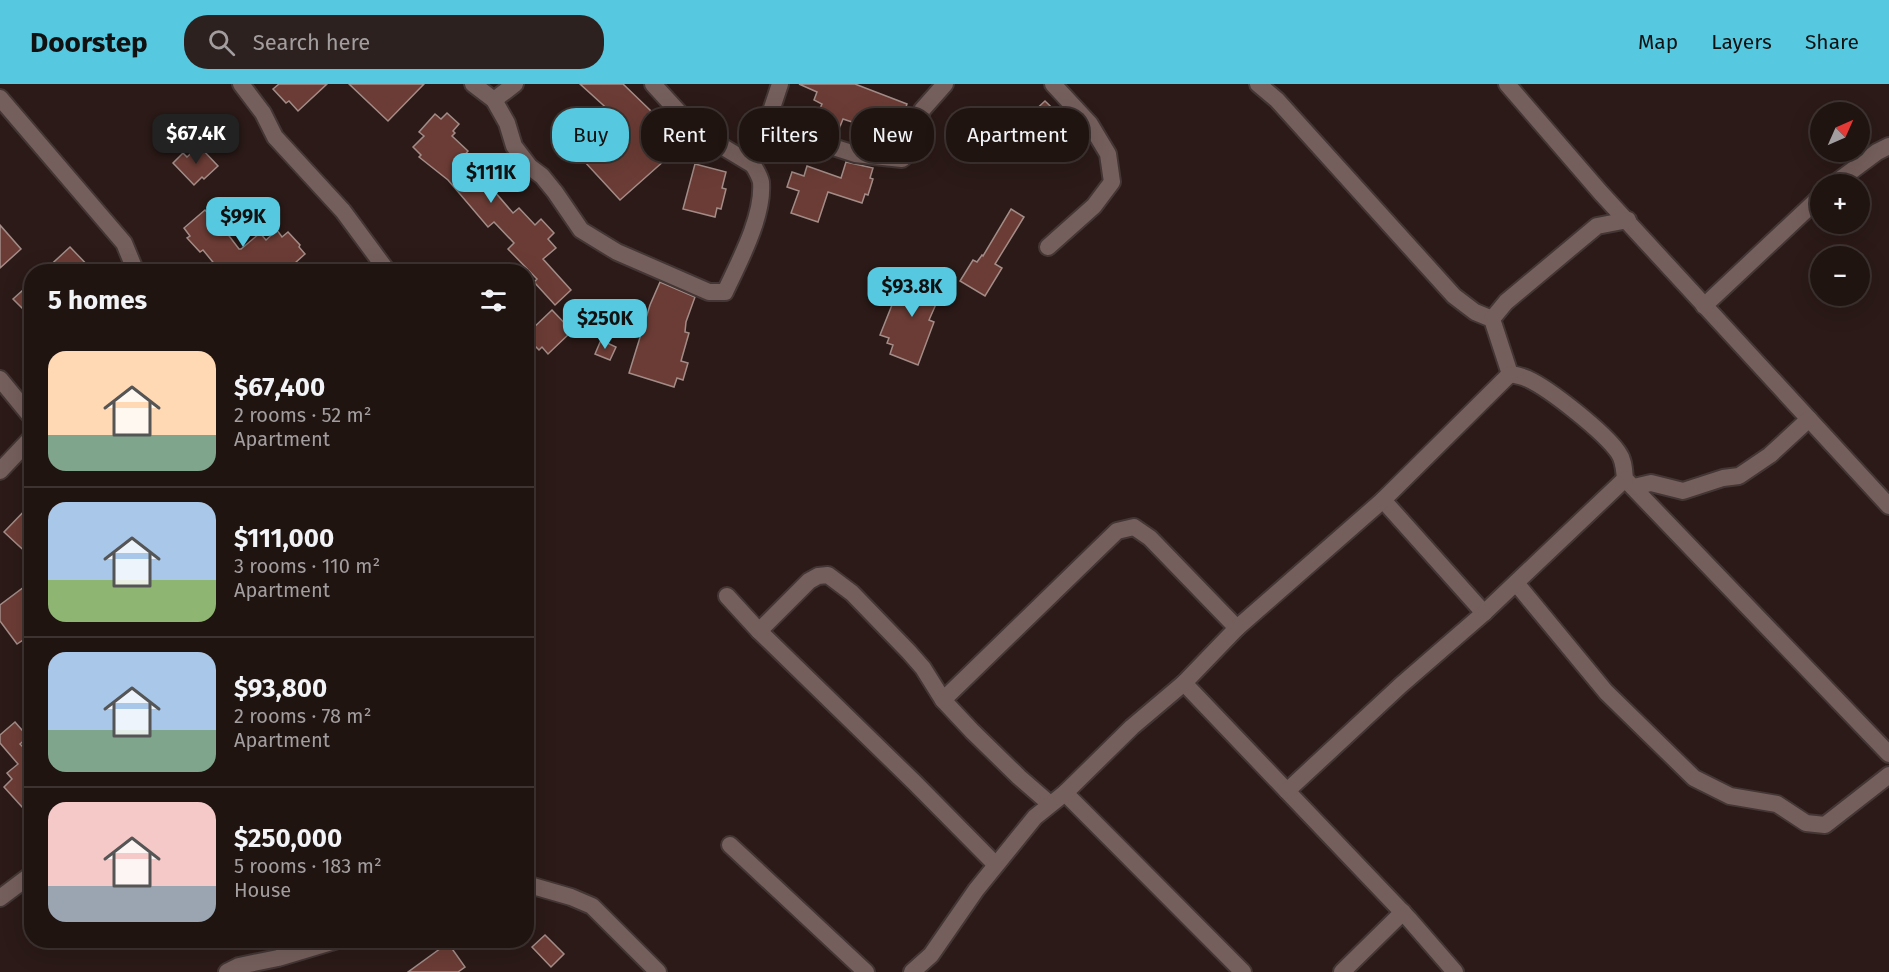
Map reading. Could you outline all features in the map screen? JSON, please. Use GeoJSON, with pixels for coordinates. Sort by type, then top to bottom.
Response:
{"type":"FeatureCollection","features":[{"type":"Feature","properties":{"kind":"street"},"geometry":{"type":"LineString","coordinates":[[241,84],[263,113],[275,137],[342,211],[382,264]]}},
{"type":"Feature","properties":{"kind":"street"},"geometry":{"type":"LineString","coordinates":[[473,84],[494,100],[507,123],[514,146],[530,167],[542,176],[555,192],[581,230],[617,252],[709,292],[725,292],[750,238],[761,181],[753,165],[695,130],[653,84]]}},
{"type":"Feature","properties":{"kind":"street"},"geometry":{"type":"LineString","coordinates":[[494,100],[515,84]]}},
{"type":"Feature","properties":{"kind":"street"},"geometry":{"type":"LineString","coordinates":[[773,108],[780,84]]}},
{"type":"Feature","properties":{"kind":"street"},"geometry":{"type":"LineString","coordinates":[[839,149],[855,154],[902,159],[915,148],[922,110],[945,84]]}},
{"type":"Feature","properties":{"kind":"street"},"geometry":{"type":"LineString","coordinates":[[1048,247],[1094,206],[1112,182],[1108,154],[1090,124],[1053,84]]}},
{"type":"Feature","properties":{"kind":"street"},"geometry":{"type":"LineString","coordinates":[[1258,84],[1285,108],[1454,296],[1475,312],[1492,319],[1510,374]]}},
{"type":"Feature","properties":{"kind":"street"},"geometry":{"type":"LineString","coordinates":[[1507,84],[1601,193],[1889,506]]}},
{"type":"Feature","properties":{"kind":"street"},"geometry":{"type":"LineString","coordinates":[[0,98],[124,243],[133,264]]}},
{"type":"Feature","properties":{"kind":"street"},"geometry":{"type":"LineString","coordinates":[[1847,174],[1889,146]]}},
{"type":"Feature","properties":{"kind":"street"},"geometry":{"type":"LineString","coordinates":[[1597,226],[1601,193]]}},
{"type":"Feature","properties":{"kind":"street"},"geometry":{"type":"LineString","coordinates":[[1704,306],[1810,206]]}},
{"type":"Feature","properties":{"kind":"street"},"geometry":{"type":"LineString","coordinates":[[1492,319],[1506,302],[1597,226],[1628,220]]}},
{"type":"Feature","properties":{"kind":"street"},"geometry":{"type":"LineString","coordinates":[[1510,374],[1526,378],[1546,389],[1593,427],[1618,452],[1629,482],[1889,754]]}},
{"type":"Feature","properties":{"kind":"street"},"geometry":{"type":"LineString","coordinates":[[912,972],[931,955],[995,864],[1035,817],[1065,793],[1132,728],[1184,683],[1237,628],[1383,501],[1510,374]]}},
{"type":"Feature","properties":{"kind":"street"},"geometry":{"type":"LineString","coordinates":[[0,379],[24,408]]}},
{"type":"Feature","properties":{"kind":"street"},"geometry":{"type":"LineString","coordinates":[[1287,791],[1401,685],[1629,482],[1651,483],[1683,491],[1723,478],[1738,476],[1770,455],[1809,419]]}},
{"type":"Feature","properties":{"kind":"street"},"geometry":{"type":"LineString","coordinates":[[0,471],[24,446]]}},
{"type":"Feature","properties":{"kind":"street"},"geometry":{"type":"LineString","coordinates":[[1383,501],[1484,613]]}},
{"type":"Feature","properties":{"kind":"street"},"geometry":{"type":"LineString","coordinates":[[943,700],[1117,531],[1134,527],[1150,538],[1237,628]]}},
{"type":"Feature","properties":{"kind":"street"},"geometry":{"type":"LineString","coordinates":[[759,631],[809,581],[818,576],[828,575],[852,593],[923,668],[943,700],[1012,771],[1050,804]]}},
{"type":"Feature","properties":{"kind":"street"},"geometry":{"type":"LineString","coordinates":[[1516,583],[1606,692],[1694,778],[1730,796],[1777,804],[1806,823],[1825,825],[1889,775]]}},
{"type":"Feature","properties":{"kind":"street"},"geometry":{"type":"LineString","coordinates":[[727,596],[759,631],[995,864]]}},
{"type":"Feature","properties":{"kind":"street"},"geometry":{"type":"LineString","coordinates":[[1184,683],[1403,912],[1455,972]]}},
{"type":"Feature","properties":{"kind":"street"},"geometry":{"type":"LineString","coordinates":[[1065,793],[1244,972]]}},
{"type":"Feature","properties":{"kind":"street"},"geometry":{"type":"LineString","coordinates":[[730,845],[866,972]]}},
{"type":"Feature","properties":{"kind":"street"},"geometry":{"type":"LineString","coordinates":[[0,898],[24,880]]}},
{"type":"Feature","properties":{"kind":"street"},"geometry":{"type":"LineString","coordinates":[[534,886],[592,906],[658,972]]}},
{"type":"Feature","properties":{"kind":"street"},"geometry":{"type":"LineString","coordinates":[[1342,972],[1403,912]]}},
{"type":"Feature","properties":{"kind":"street"},"geometry":{"type":"LineString","coordinates":[[227,972],[239,966],[311,948]]}},
{"type":"Feature","properties":{"kind":"building"},"geometry":{"type":"Polygon","coordinates":[[[279,84],[327,84],[298,111],[289,101],[286,103],[273,89],[279,84]]]}},
{"type":"Feature","properties":{"kind":"building"},"geometry":{"type":"Polygon","coordinates":[[[349,84],[424,84],[388,121],[349,84]]]}},
{"type":"Feature","properties":{"kind":"building"},"geometry":{"type":"Polygon","coordinates":[[[580,84],[623,84],[648,108],[641,108],[641,162],[663,162],[620,200],[585,162],[629,162],[629,108],[606,108],[580,84]]]}},
{"type":"Feature","properties":{"kind":"building"},"geometry":{"type":"Polygon","coordinates":[[[799,84],[855,84],[907,104],[906,108],[851,108],[851,122],[843,119],[839,129],[839,108],[820,108],[822,104],[814,100],[817,92],[799,84]]]}},
{"type":"Feature","properties":{"kind":"building"},"geometry":{"type":"Polygon","coordinates":[[[1045,101],[1052,108],[1037,108],[1045,101]]]}},
{"type":"Feature","properties":{"kind":"building"},"geometry":{"type":"Polygon","coordinates":[[[447,113],[459,124],[452,136],[468,151],[464,156],[513,213],[519,208],[535,225],[541,219],[554,233],[548,239],[556,248],[543,259],[571,290],[555,305],[534,282],[537,279],[534,276],[534,264],[522,264],[508,249],[514,243],[494,222],[488,227],[448,180],[419,157],[421,155],[413,147],[424,136],[419,132],[435,114],[441,119],[447,113]]]}},
{"type":"Feature","properties":{"kind":"building"},"geometry":{"type":"Polygon","coordinates":[[[199,146],[218,166],[194,185],[173,163],[183,153],[187,157],[199,146]]]}},
{"type":"Feature","properties":{"kind":"building"},"geometry":{"type":"Polygon","coordinates":[[[846,162],[873,168],[870,178],[873,179],[868,195],[865,194],[862,203],[828,192],[818,222],[791,213],[799,191],[787,187],[792,172],[804,176],[807,166],[841,178],[846,162]]]}},
{"type":"Feature","properties":{"kind":"building"},"geometry":{"type":"Polygon","coordinates":[[[695,164],[726,172],[722,188],[726,189],[721,209],[717,208],[715,217],[683,209],[695,164]]]}},
{"type":"Feature","properties":{"kind":"building"},"geometry":{"type":"Polygon","coordinates":[[[1011,209],[1024,217],[995,264],[1002,268],[985,296],[960,281],[973,260],[977,262],[983,256],[1011,209]]]}},
{"type":"Feature","properties":{"kind":"building"},"geometry":{"type":"Polygon","coordinates":[[[205,210],[215,221],[217,220],[239,249],[260,233],[266,240],[277,230],[282,237],[288,232],[305,254],[294,264],[214,264],[203,250],[200,252],[187,238],[190,236],[184,228],[205,210]]]}},
{"type":"Feature","properties":{"kind":"building"},"geometry":{"type":"Polygon","coordinates":[[[0,225],[21,249],[0,268],[0,225]]]}},
{"type":"Feature","properties":{"kind":"building"},"geometry":{"type":"Polygon","coordinates":[[[70,247],[86,264],[52,264],[70,247]]]}},
{"type":"Feature","properties":{"kind":"building"},"geometry":{"type":"Polygon","coordinates":[[[916,274],[944,286],[929,320],[934,322],[918,365],[890,354],[893,345],[887,343],[889,338],[880,335],[894,300],[897,301],[907,277],[913,280],[916,274]]]}},
{"type":"Feature","properties":{"kind":"building"},"geometry":{"type":"Polygon","coordinates":[[[660,282],[695,297],[686,322],[685,332],[689,333],[681,361],[688,363],[683,380],[677,378],[674,387],[629,373],[650,305],[660,282]]]}},
{"type":"Feature","properties":{"kind":"building"},"geometry":{"type":"Polygon","coordinates":[[[24,289],[24,310],[13,299],[24,289]]]}},
{"type":"Feature","properties":{"kind":"building"},"geometry":{"type":"Polygon","coordinates":[[[552,310],[572,331],[548,354],[542,347],[539,350],[534,345],[534,327],[552,310]]]}},
{"type":"Feature","properties":{"kind":"building"},"geometry":{"type":"Polygon","coordinates":[[[601,340],[616,347],[610,360],[595,354],[601,340]]]}},
{"type":"Feature","properties":{"kind":"building"},"geometry":{"type":"Polygon","coordinates":[[[24,511],[24,551],[4,532],[24,511]]]}},
{"type":"Feature","properties":{"kind":"building"},"geometry":{"type":"Polygon","coordinates":[[[24,587],[24,639],[17,644],[0,621],[0,605],[24,587]]]}},
{"type":"Feature","properties":{"kind":"building"},"geometry":{"type":"Polygon","coordinates":[[[15,722],[24,732],[24,740],[20,744],[24,748],[24,809],[4,787],[12,779],[7,773],[18,764],[0,743],[0,735],[15,722]]]}},
{"type":"Feature","properties":{"kind":"building"},"geometry":{"type":"Polygon","coordinates":[[[545,935],[564,954],[551,967],[533,948],[545,935]]]}},
{"type":"Feature","properties":{"kind":"building"},"geometry":{"type":"Polygon","coordinates":[[[441,948],[452,948],[465,967],[458,972],[408,972],[441,948]]]}}]}
